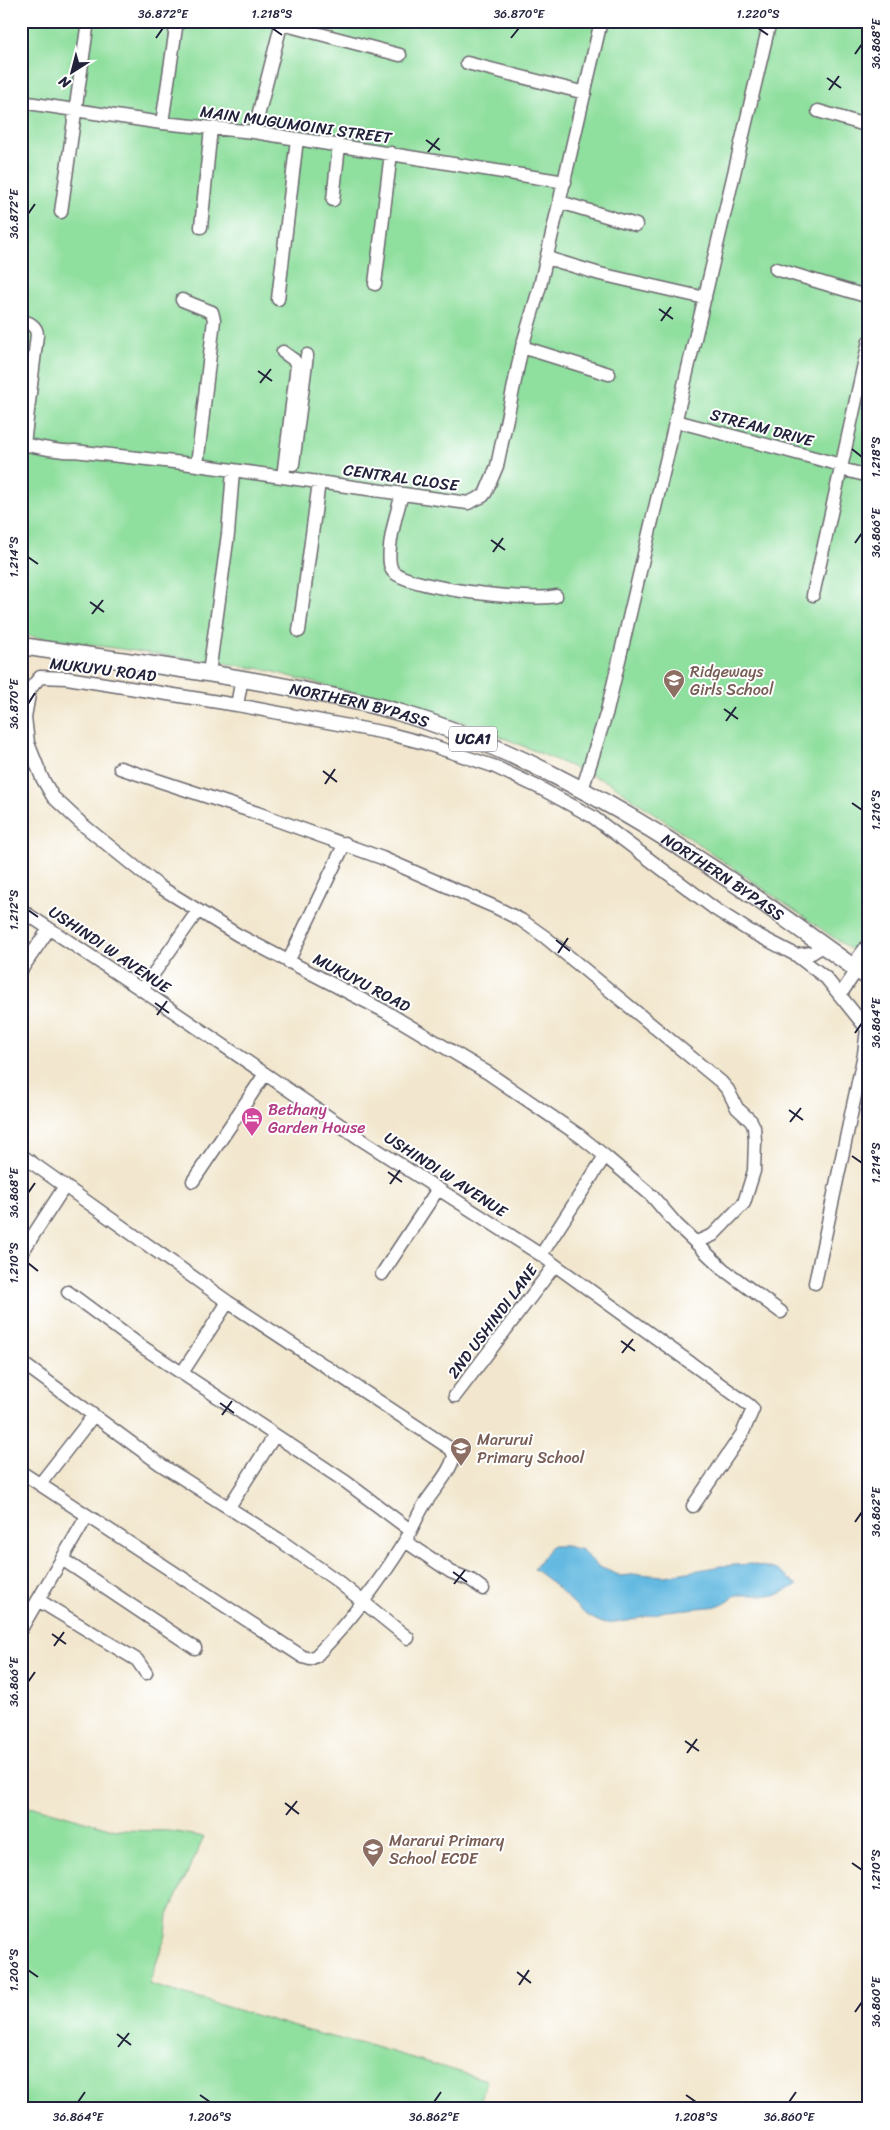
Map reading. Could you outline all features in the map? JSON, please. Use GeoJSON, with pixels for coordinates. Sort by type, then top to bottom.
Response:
{"type":"FeatureCollection","features":[{"type":"Feature","properties":{"kind":"main road","name":"NORTHERN BYPASS"},"geometry":{"type":"LineString","coordinates":[[21,646],[242,678],[344,698],[400,712],[429,722],[515,756],[601,801],[733,882],[859,971]]}},
{"type":"Feature","properties":{"kind":"street"},"geometry":{"type":"LineString","coordinates":[[60,212],[88,21]]}},
{"type":"Feature","properties":{"kind":"street"},"geometry":{"type":"LineString","coordinates":[[162,123],[178,21]]}},
{"type":"Feature","properties":{"kind":"street","name":"CENTRAL CLOSE"},"geometry":{"type":"LineString","coordinates":[[23,444],[53,448],[65,452],[74,451],[197,466],[468,503],[479,499],[486,492],[497,466],[522,347],[533,315],[547,258],[601,21]]}},
{"type":"Feature","properties":{"kind":"street"},"geometry":{"type":"LineString","coordinates":[[582,790],[607,711],[770,21]]}},
{"type":"Feature","properties":{"kind":"street"},"geometry":{"type":"LineString","coordinates":[[254,132],[282,23],[400,55]]}},
{"type":"Feature","properties":{"kind":"street"},"geometry":{"type":"LineString","coordinates":[[467,63],[585,93]]}},
{"type":"Feature","properties":{"kind":"street","name":"MAIN MUGUMOINI STREET"},"geometry":{"type":"LineString","coordinates":[[21,102],[162,123],[254,132],[565,182]]}},
{"type":"Feature","properties":{"kind":"street"},"geometry":{"type":"LineString","coordinates":[[818,112],[869,126]]}},
{"type":"Feature","properties":{"kind":"street"},"geometry":{"type":"LineString","coordinates":[[201,227],[211,128]]}},
{"type":"Feature","properties":{"kind":"street"},"geometry":{"type":"LineString","coordinates":[[278,299],[297,139]]}},
{"type":"Feature","properties":{"kind":"street"},"geometry":{"type":"LineString","coordinates":[[333,200],[339,145]]}},
{"type":"Feature","properties":{"kind":"street"},"geometry":{"type":"LineString","coordinates":[[375,284],[391,153]]}},
{"type":"Feature","properties":{"kind":"street"},"geometry":{"type":"LineString","coordinates":[[560,202],[636,225]]}},
{"type":"Feature","properties":{"kind":"street"},"geometry":{"type":"LineString","coordinates":[[547,258],[600,274],[705,298]]}},
{"type":"Feature","properties":{"kind":"street"},"geometry":{"type":"LineString","coordinates":[[776,269],[869,297]]}},
{"type":"Feature","properties":{"kind":"street"},"geometry":{"type":"LineString","coordinates":[[182,300],[212,312],[214,320],[197,466]]}},
{"type":"Feature","properties":{"kind":"street"},"geometry":{"type":"LineString","coordinates":[[21,321],[31,324],[37,330],[23,444]]}},
{"type":"Feature","properties":{"kind":"street"},"geometry":{"type":"LineString","coordinates":[[812,595],[869,341]]}},
{"type":"Feature","properties":{"kind":"street"},"geometry":{"type":"LineString","coordinates":[[522,347],[609,374]]}},
{"type":"Feature","properties":{"kind":"street"},"geometry":{"type":"LineString","coordinates":[[283,352],[294,360],[297,365],[287,478]]}},
{"type":"Feature","properties":{"kind":"street"},"geometry":{"type":"LineString","coordinates":[[287,478],[307,355]]}},
{"type":"Feature","properties":{"kind":"street","name":"STREAM DRIVE"},"geometry":{"type":"LineString","coordinates":[[676,421],[869,476]]}},
{"type":"Feature","properties":{"kind":"street"},"geometry":{"type":"LineString","coordinates":[[209,673],[228,534],[233,471]]}},
{"type":"Feature","properties":{"kind":"street"},"geometry":{"type":"LineString","coordinates":[[299,631],[319,482]]}},
{"type":"Feature","properties":{"kind":"street"},"geometry":{"type":"LineString","coordinates":[[402,495],[396,512],[389,559],[390,567],[396,574],[404,579],[419,583],[513,598],[546,599],[556,596]]}},
{"type":"Feature","properties":{"kind":"street","name":"MUKUYU ROAD"},"geometry":{"type":"LineString","coordinates":[[781,1312],[723,1269],[668,1215],[652,1196],[605,1156],[488,1073],[444,1045],[379,1008],[288,962],[197,912],[144,875],[82,824],[53,797],[33,760],[28,743],[25,717],[30,689],[37,679],[49,676],[238,705],[386,733],[424,743],[506,772],[592,817],[729,919],[796,955],[826,978],[866,1025],[867,1036],[815,1283]]}},
{"type":"Feature","properties":{"kind":"street"},"geometry":{"type":"LineString","coordinates":[[238,705],[242,678]]}},
{"type":"Feature","properties":{"kind":"street"},"geometry":{"type":"LineString","coordinates":[[424,743],[429,722]]}},
{"type":"Feature","properties":{"kind":"street"},"geometry":{"type":"LineString","coordinates":[[120,768],[345,843],[398,864],[521,920],[545,937],[681,1047],[728,1090],[735,1105],[751,1121],[754,1127],[754,1171],[747,1196],[734,1215],[713,1235],[699,1241],[694,1241]]}},
{"type":"Feature","properties":{"kind":"street"},"geometry":{"type":"LineString","coordinates":[[592,817],[601,801]]}},
{"type":"Feature","properties":{"kind":"street"},"geometry":{"type":"LineString","coordinates":[[288,962],[345,843]]}},
{"type":"Feature","properties":{"kind":"street","name":"USHINDI W AVENUE"},"geometry":{"type":"LineString","coordinates":[[21,910],[264,1074],[541,1255],[752,1408],[744,1430],[693,1506]]}},
{"type":"Feature","properties":{"kind":"street"},"geometry":{"type":"LineString","coordinates":[[142,990],[197,912]]}},
{"type":"Feature","properties":{"kind":"street"},"geometry":{"type":"LineString","coordinates":[[21,970],[49,929]]}},
{"type":"Feature","properties":{"kind":"street"},"geometry":{"type":"LineString","coordinates":[[840,995],[859,971],[869,943]]}},
{"type":"Feature","properties":{"kind":"street"},"geometry":{"type":"LineString","coordinates":[[796,955],[812,953],[823,946]]}},
{"type":"Feature","properties":{"kind":"street"},"geometry":{"type":"LineString","coordinates":[[193,1181],[264,1074]]}},
{"type":"Feature","properties":{"kind":"street","name":"2ND USHINDI LANE"},"geometry":{"type":"LineString","coordinates":[[541,1255],[605,1156]]}},
{"type":"Feature","properties":{"kind":"street"},"geometry":{"type":"LineString","coordinates":[[22,1475],[40,1484],[302,1657],[310,1659],[326,1645],[363,1603],[408,1535],[450,1466],[453,1452],[380,1401],[228,1302],[65,1186],[23,1159]]}},
{"type":"Feature","properties":{"kind":"street"},"geometry":{"type":"LineString","coordinates":[[21,1254],[65,1186]]}},
{"type":"Feature","properties":{"kind":"street"},"geometry":{"type":"LineString","coordinates":[[382,1274],[438,1189]]}},
{"type":"Feature","properties":{"kind":"street","name":"2ND USHINDI LANE"},"geometry":{"type":"LineString","coordinates":[[455,1396],[555,1265]]}},
{"type":"Feature","properties":{"kind":"street"},"geometry":{"type":"LineString","coordinates":[[68,1292],[141,1346],[374,1502],[408,1535],[451,1572],[472,1580],[484,1589]]}},
{"type":"Feature","properties":{"kind":"street"},"geometry":{"type":"LineString","coordinates":[[182,1373],[228,1302]]}},
{"type":"Feature","properties":{"kind":"street"},"geometry":{"type":"LineString","coordinates":[[21,1362],[92,1416],[179,1477],[229,1507],[336,1580],[408,1638]]}},
{"type":"Feature","properties":{"kind":"street"},"geometry":{"type":"LineString","coordinates":[[40,1484],[92,1416]]}},
{"type":"Feature","properties":{"kind":"street"},"geometry":{"type":"LineString","coordinates":[[229,1507],[275,1435]]}},
{"type":"Feature","properties":{"kind":"street"},"geometry":{"type":"LineString","coordinates":[[21,1629],[87,1516]]}},
{"type":"Feature","properties":{"kind":"street"},"geometry":{"type":"LineString","coordinates":[[62,1559],[195,1648]]}},
{"type":"Feature","properties":{"kind":"street"},"geometry":{"type":"LineString","coordinates":[[38,1600],[137,1660],[146,1673]]}},
{"type":"Feature","properties":{"kind":"green space"},"geometry":{"type":"Polygon","coordinates":[[[21,21],[869,21],[869,962],[610,783],[476,726],[263,669],[21,635],[21,21]]]}},
{"type":"Feature","properties":{"kind":"green space"},"geometry":{"type":"Polygon","coordinates":[[[21,1807],[40,1808],[116,1830],[170,1831],[204,1837],[168,1915],[166,1935],[149,1984],[319,2034],[372,2046],[487,2080],[478,2109],[21,2109],[21,1807]]]}},
{"type":"Feature","properties":{"kind":"water"},"geometry":{"type":"Polygon","coordinates":[[[551,1546],[566,1546],[582,1550],[597,1566],[621,1576],[639,1574],[665,1576],[721,1566],[751,1564],[777,1570],[797,1585],[777,1595],[736,1595],[720,1606],[666,1611],[628,1621],[602,1623],[586,1615],[550,1581],[534,1569],[551,1546]]]}},
{"type":"Feature","properties":{"kind":"place","name":"Ridgeways Girls School"},"geometry":{"type":"Point","coordinates":[674,699]}},
{"type":"Feature","properties":{"kind":"place","name":"Bethany Garden House"},"geometry":{"type":"Point","coordinates":[252,1137]}},
{"type":"Feature","properties":{"kind":"place","name":"Marurui Primary School"},"geometry":{"type":"Point","coordinates":[461,1467]}},
{"type":"Feature","properties":{"kind":"place","name":"Mararui Primary School ECDE"},"geometry":{"type":"Point","coordinates":[373,1868]}}]}
